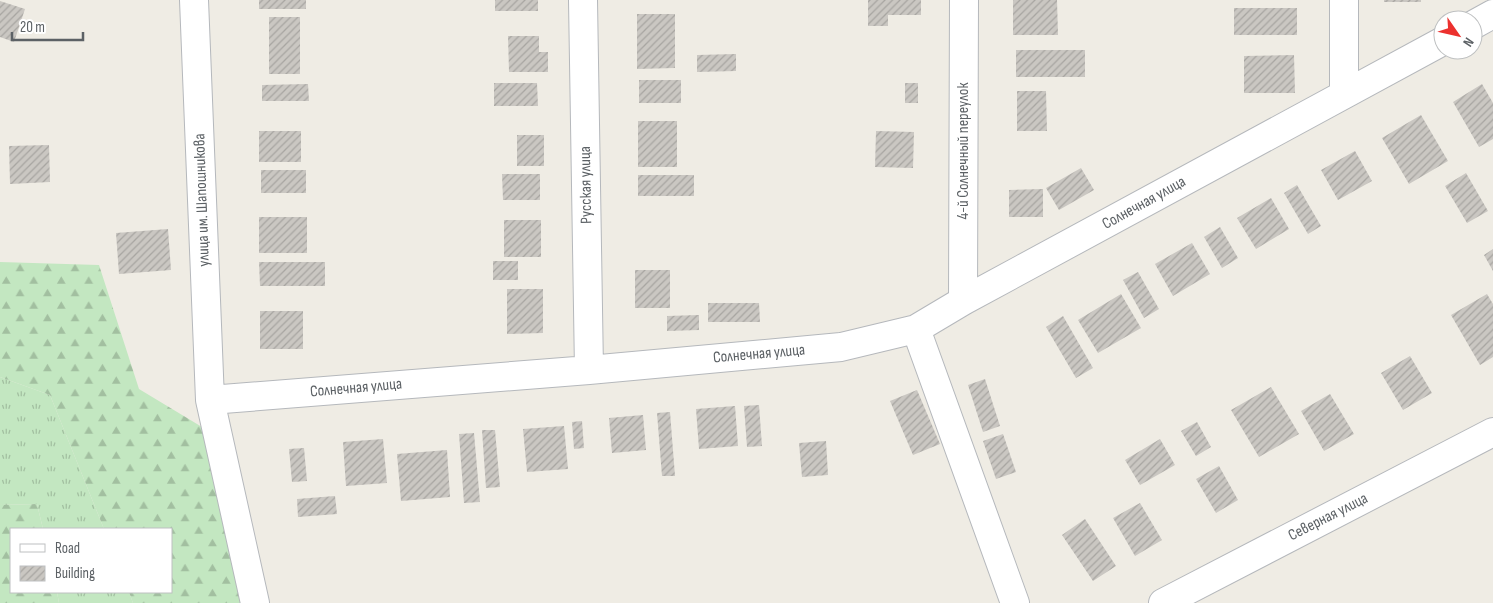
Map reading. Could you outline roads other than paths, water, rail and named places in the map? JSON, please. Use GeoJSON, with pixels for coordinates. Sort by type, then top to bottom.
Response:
{"type":"FeatureCollection","features":[{"type":"Feature","properties":{"kind":"street","name":"улица им. Шапошникова"},"geometry":{"type":"LineString","coordinates":[[194,0],[210,400]]}},
{"type":"Feature","properties":{"kind":"street","name":"Русская улица"},"geometry":{"type":"LineString","coordinates":[[583,0],[589,370]]}},
{"type":"Feature","properties":{"kind":"street","name":"4-й Солнечный переулок"},"geometry":{"type":"LineString","coordinates":[[963,301],[964,0]]}},
{"type":"Feature","properties":{"kind":"street"},"geometry":{"type":"LineString","coordinates":[[1344,0],[1344,94]]}},
{"type":"Feature","properties":{"kind":"street","name":"Солнечная улица"},"geometry":{"type":"LineString","coordinates":[[210,400],[589,370],[841,347],[916,329],[963,301],[1433,46]]}},
{"type":"Feature","properties":{"kind":"street"},"geometry":{"type":"LineString","coordinates":[[916,329],[1015,603]]}},
{"type":"Feature","properties":{"kind":"street"},"geometry":{"type":"LineString","coordinates":[[210,400],[255,603]]}},
{"type":"Feature","properties":{"kind":"street","name":"Северная улица"},"geometry":{"type":"LineString","coordinates":[[1163,603],[1493,432]]}}]}
